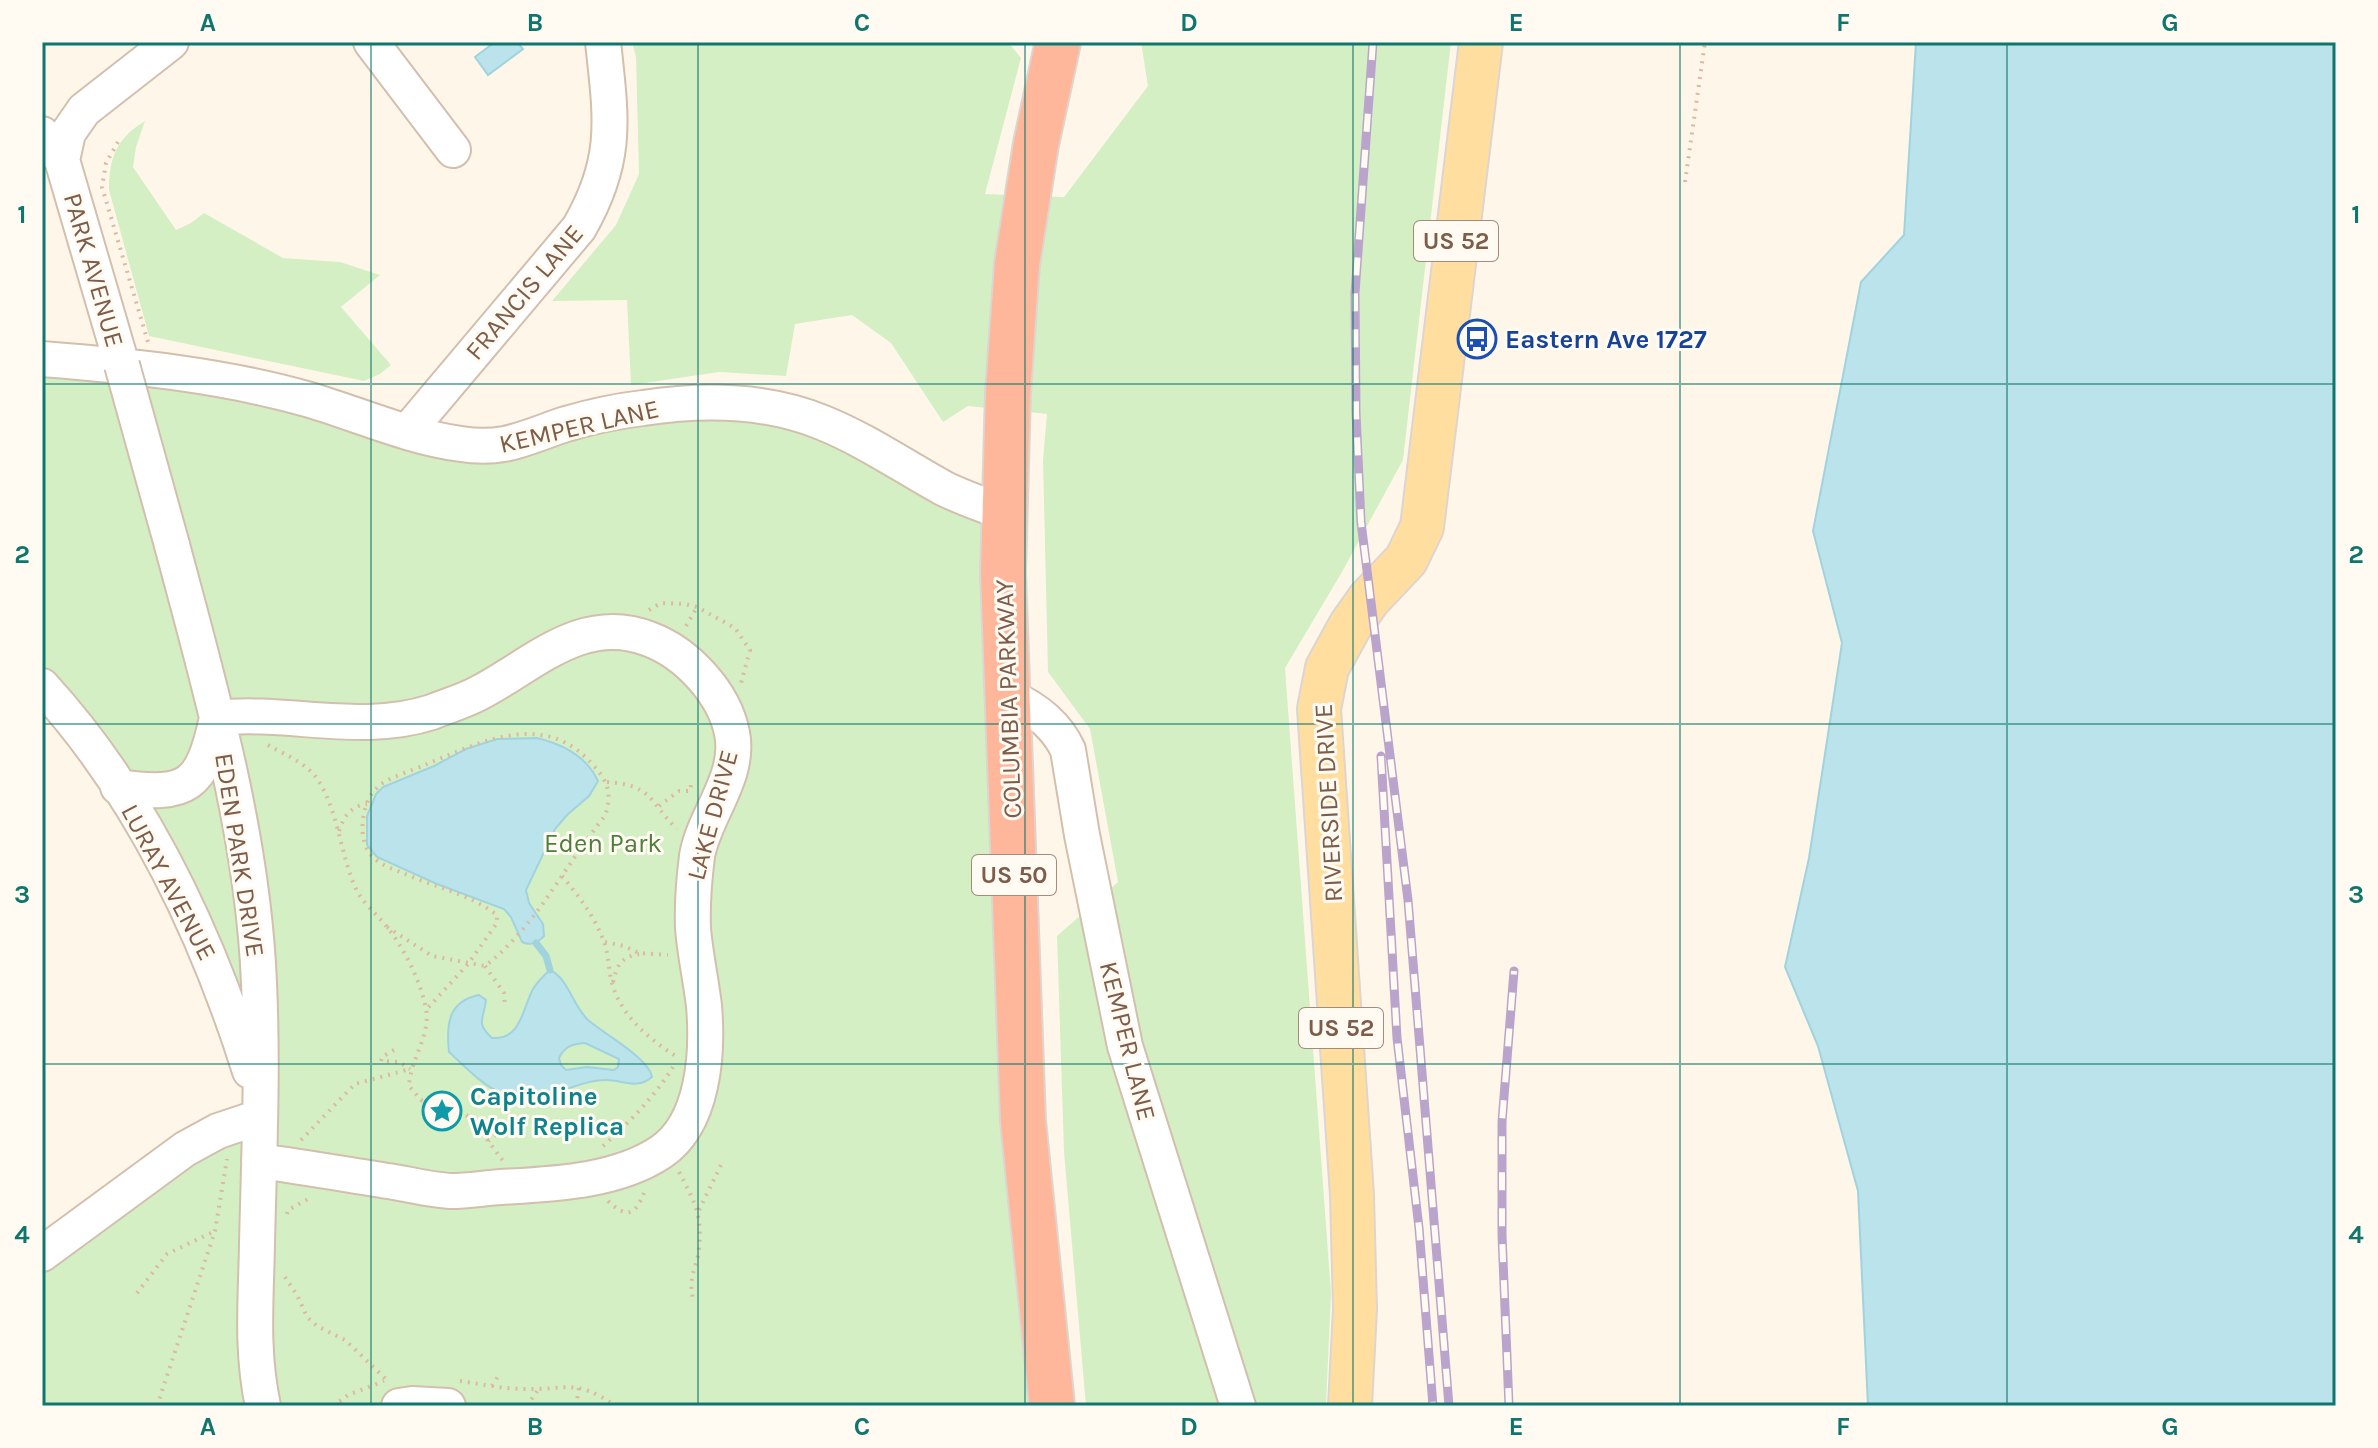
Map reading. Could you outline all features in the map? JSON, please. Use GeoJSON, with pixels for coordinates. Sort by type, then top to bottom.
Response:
{"type":"FeatureCollection","features":[{"type":"Feature","properties":{"kind":"highway","name":"COLUMBIA PARKWAY"},"geometry":{"type":"LineString","coordinates":[[1052,1406],[1023,1121],[1003,573],[1017,264],[1058,42]]}},
{"type":"Feature","properties":{"kind":"main road","name":"RIVERSIDE DRIVE"},"geometry":{"type":"LineString","coordinates":[[1350,1406],[1355,1309],[1352,1195],[1319,709],[1327,668],[1342,640],[1369,599],[1406,560],[1422,527],[1481,42]]}},
{"type":"Feature","properties":{"kind":"street"},"geometry":{"type":"LineString","coordinates":[[62,160],[68,133],[84,110],[171,42]]}},
{"type":"Feature","properties":{"kind":"street"},"geometry":{"type":"LineString","coordinates":[[371,42],[453,150]]}},
{"type":"Feature","properties":{"kind":"street","name":"FRANCIS LANE"},"geometry":{"type":"LineString","coordinates":[[408,431],[579,228],[595,201],[605,173],[610,143],[603,42]]}},
{"type":"Feature","properties":{"kind":"street","name":"PARK AVENUE"},"geometry":{"type":"LineString","coordinates":[[42,134],[62,160],[122,365]]}},
{"type":"Feature","properties":{"kind":"street","name":"KEMPER LANE"},"geometry":{"type":"LineString","coordinates":[[42,359],[115,365],[240,383],[459,444],[495,447],[529,439],[582,420],[642,408],[733,402],[818,421],[867,443],[946,489],[1005,513]]}},
{"type":"Feature","properties":{"kind":"street","name":"EDEN PARK DRIVE"},"geometry":{"type":"LineString","coordinates":[[122,365],[217,718],[254,912],[259,983],[260,1107],[253,1334],[263,1406]]}},
{"type":"Feature","properties":{"kind":"street","name":"LAKE DRIVE"},"geometry":{"type":"LineString","coordinates":[[217,718],[251,714],[351,722],[390,721],[429,713],[478,694],[575,637],[601,633],[638,636],[671,651],[697,672],[724,708],[733,735],[732,763],[699,846],[692,889],[696,959],[704,1006],[702,1072],[687,1122],[665,1149],[649,1159],[592,1178],[450,1191],[259,1161]]}},
{"type":"Feature","properties":{"kind":"street","name":"LURAY AVENUE"},"geometry":{"type":"LineString","coordinates":[[42,686],[118,787],[173,877],[207,949],[260,1107]]}},
{"type":"Feature","properties":{"kind":"street","name":"KEMPER LANE"},"geometry":{"type":"LineString","coordinates":[[1007,696],[1032,707],[1062,737],[1068,750],[1125,1046],[1238,1406]]}},
{"type":"Feature","properties":{"kind":"street"},"geometry":{"type":"LineString","coordinates":[[118,787],[166,790],[182,786],[197,775],[207,760],[217,718]]}},
{"type":"Feature","properties":{"kind":"street"},"geometry":{"type":"LineString","coordinates":[[42,1254],[185,1149],[260,1107]]}},
{"type":"Feature","properties":{"kind":"street"},"geometry":{"type":"LineString","coordinates":[[399,1406],[448,1406]]}},
{"type":"Feature","properties":{"kind":"path"},"geometry":{"type":"LineString","coordinates":[[1685,182],[1705,42]]}},
{"type":"Feature","properties":{"kind":"path"},"geometry":{"type":"LineString","coordinates":[[118,142],[106,163],[102,187],[149,344]]}},
{"type":"Feature","properties":{"kind":"path"},"geometry":{"type":"LineString","coordinates":[[258,735],[268,745],[305,765],[321,784],[355,887],[367,908],[387,927],[432,956],[468,964],[485,966],[509,947],[543,905],[605,816],[610,800],[607,782],[587,757],[557,739],[518,734],[497,736],[465,747],[380,785],[367,804],[363,828],[365,845],[373,857],[438,889],[481,903],[497,915],[497,923],[468,964],[426,1010]]}},
{"type":"Feature","properties":{"kind":"path"},"geometry":{"type":"LineString","coordinates":[[607,782],[625,783],[641,790],[659,806],[672,825],[699,846]]}},
{"type":"Feature","properties":{"kind":"path"},"geometry":{"type":"LineString","coordinates":[[659,806],[679,791],[690,791],[691,785]]}},
{"type":"Feature","properties":{"kind":"path"},"geometry":{"type":"LineString","coordinates":[[339,833],[343,820],[356,805],[367,804]]}},
{"type":"Feature","properties":{"kind":"path"},"geometry":{"type":"LineString","coordinates":[[562,876],[580,898],[605,942],[612,984],[626,1010],[644,1034],[679,1059],[651,1098],[601,1148]]}},
{"type":"Feature","properties":{"kind":"path"},"geometry":{"type":"LineString","coordinates":[[387,927],[416,979],[426,1010],[427,1025],[410,1069],[409,1086],[421,1100],[465,1114],[505,1164]]}},
{"type":"Feature","properties":{"kind":"path"},"geometry":{"type":"LineString","coordinates":[[605,942],[639,953],[696,959]]}},
{"type":"Feature","properties":{"kind":"path"},"geometry":{"type":"LineString","coordinates":[[612,984],[617,965],[627,956],[639,953]]}},
{"type":"Feature","properties":{"kind":"path"},"geometry":{"type":"LineString","coordinates":[[485,966],[504,993],[505,1007]]}},
{"type":"Feature","properties":{"kind":"path"},"geometry":{"type":"LineString","coordinates":[[394,1050],[382,1057],[381,1061],[399,1062],[410,1069]]}},
{"type":"Feature","properties":{"kind":"path"},"geometry":{"type":"LineString","coordinates":[[296,1144],[355,1084],[410,1069]]}},
{"type":"Feature","properties":{"kind":"path"},"geometry":{"type":"LineString","coordinates":[[488,1141],[506,1127],[534,1123],[594,1123],[614,1136]]}},
{"type":"Feature","properties":{"kind":"path"},"geometry":{"type":"LineString","coordinates":[[157,1406],[215,1231],[229,1145]]}},
{"type":"Feature","properties":{"kind":"path"},"geometry":{"type":"LineString","coordinates":[[665,1149],[699,1210]]}},
{"type":"Feature","properties":{"kind":"path"},"geometry":{"type":"LineString","coordinates":[[693,1299],[689,1283],[699,1251],[699,1210],[721,1165]]}},
{"type":"Feature","properties":{"kind":"path"},"geometry":{"type":"LineString","coordinates":[[137,1293],[167,1254],[215,1231]]}},
{"type":"Feature","properties":{"kind":"path"},"geometry":{"type":"LineString","coordinates":[[279,1268],[307,1317],[317,1326],[345,1340],[387,1380],[348,1395],[333,1406]]}},
{"type":"Feature","properties":{"kind":"path"},"geometry":{"type":"LineString","coordinates":[[499,1375],[492,1386],[539,1388],[572,1385],[598,1394],[616,1406]]}},
{"type":"Feature","properties":{"kind":"path"},"geometry":{"type":"LineString","coordinates":[[576,1406],[579,1387]]}},
{"type":"Feature","properties":{"kind":"path"},"geometry":{"type":"LineString","coordinates":[[527,1406],[539,1388]]}},
{"type":"Feature","properties":{"kind":"green space"},"geometry":{"type":"Polygon","coordinates":[[[632,42],[1008,42],[1021,58],[985,194],[1064,197],[1148,86],[1141,42],[1451,42],[1403,460],[1285,668],[1331,1293],[1326,1406],[1086,1406],[1064,1152],[1057,936],[1118,882],[1090,729],[1048,672],[1043,460],[1047,414],[968,406],[943,422],[891,343],[852,315],[795,324],[786,376],[719,372],[631,385],[627,300],[552,301],[616,225],[639,174],[636,57],[632,42]]]}},
{"type":"Feature","properties":{"kind":"green space"},"geometry":{"type":"Polygon","coordinates":[[[145,121],[133,167],[176,230],[204,213],[283,258],[340,262],[380,275],[341,307],[391,365],[364,381],[149,336],[109,190],[116,150],[135,127],[145,121]]]}},
{"type":"Feature","properties":{"kind":"green space","name":"Eden Park"},"geometry":{"type":"Polygon","coordinates":[[[42,359],[459,444],[733,402],[1005,513],[1052,1406],[42,1406],[42,1254],[254,1118],[207,949],[42,686],[42,359]]]}},
{"type":"Feature","properties":{"kind":"water"},"geometry":{"type":"Polygon","coordinates":[[[495,42],[517,42],[523,49],[488,75],[475,57],[495,42]]]}},
{"type":"Feature","properties":{"kind":"water"},"geometry":{"type":"Polygon","coordinates":[[[1916,42],[2336,42],[2336,1406],[1868,1406],[1858,1191],[1818,1046],[1785,967],[1809,858],[1842,643],[1813,531],[1861,282],[1904,235],[1916,42]]]}},
{"type":"Feature","properties":{"kind":"water"},"geometry":{"type":"Polygon","coordinates":[[[537,738],[573,753],[587,765],[598,781],[589,796],[555,829],[526,890],[529,903],[543,924],[544,936],[528,944],[522,942],[504,909],[377,857],[367,845],[367,816],[376,794],[383,787],[466,749],[497,739],[537,738]]]}},
{"type":"Feature","properties":{"kind":"water"},"geometry":{"type":"Polygon","coordinates":[[[550,970],[561,979],[588,1020],[635,1054],[652,1077],[635,1084],[599,1080],[552,1094],[519,1097],[494,1090],[449,1052],[449,1024],[461,1003],[479,995],[486,1000],[482,1024],[492,1038],[502,1037],[515,1029],[533,989],[550,970]],[[585,1043],[569,1046],[559,1058],[566,1070],[587,1067],[614,1070],[618,1067],[619,1059],[585,1043]]]}},
{"type":"Feature","properties":{"kind":"waterway"},"geometry":{"type":"LineString","coordinates":[[536,943],[546,956],[550,970]]}},
{"type":"Feature","properties":{"kind":"railway"},"geometry":{"type":"LineString","coordinates":[[1373,42],[1355,293],[1361,522],[1408,900],[1449,1406]]}},
{"type":"Feature","properties":{"kind":"railway"},"geometry":{"type":"LineString","coordinates":[[1381,756],[1397,1038],[1419,1228],[1433,1406]]}},
{"type":"Feature","properties":{"kind":"railway"},"geometry":{"type":"LineString","coordinates":[[1509,1406],[1502,1235],[1502,1122],[1514,971]]}},
{"type":"Feature","properties":{"kind":"place","name":"Eastern Ave 1727"},"geometry":{"type":"Point","coordinates":[1477,339]}},
{"type":"Feature","properties":{"kind":"place","name":"Capitoline Wolf Replica"},"geometry":{"type":"Point","coordinates":[442,1111]}}]}
